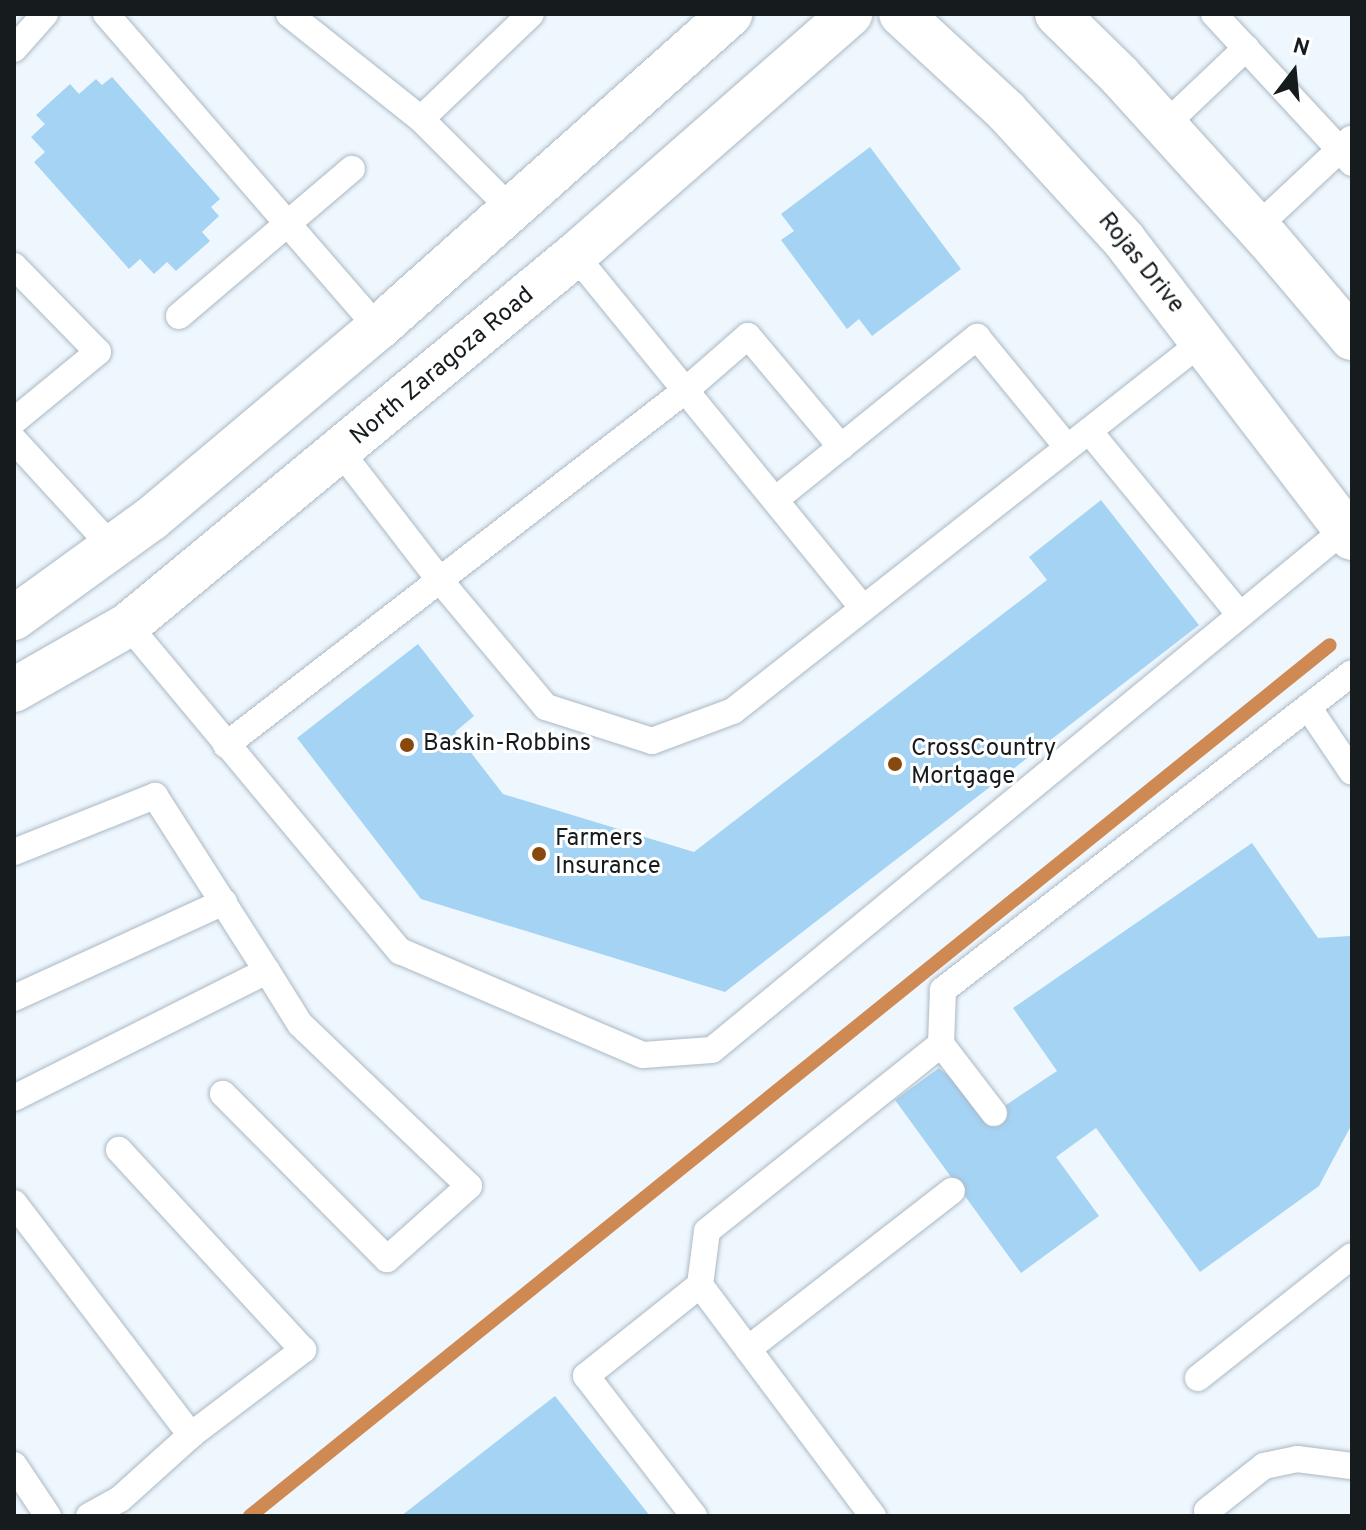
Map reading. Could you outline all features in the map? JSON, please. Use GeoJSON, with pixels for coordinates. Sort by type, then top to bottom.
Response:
{"type":"FeatureCollection","features":[{"type":"Feature","properties":{"kind":"main road"},"geometry":{"type":"LineString","coordinates":[[14,618],[151,519],[378,328],[730,14]]}},
{"type":"Feature","properties":{"kind":"main road","name":"North Zaragoza Road"},"geometry":{"type":"LineString","coordinates":[[14,690],[128,625],[341,452],[575,255],[850,14]]}},
{"type":"Feature","properties":{"kind":"main road","name":"Rojas Drive"},"geometry":{"type":"LineString","coordinates":[[901,14],[1017,122],[1124,240],[1349,534]]}},
{"type":"Feature","properties":{"kind":"main road"},"geometry":{"type":"LineString","coordinates":[[1057,14],[1165,125],[1349,328]]}},
{"type":"Feature","properties":{"kind":"lane"},"geometry":{"type":"LineString","coordinates":[[14,49],[45,14]]}},
{"type":"Feature","properties":{"kind":"lane"},"geometry":{"type":"LineString","coordinates":[[106,14],[378,328]]}},
{"type":"Feature","properties":{"kind":"lane"},"geometry":{"type":"LineString","coordinates":[[289,14],[421,119],[512,210]]}},
{"type":"Feature","properties":{"kind":"lane"},"geometry":{"type":"LineString","coordinates":[[421,119],[531,14]]}},
{"type":"Feature","properties":{"kind":"lane"},"geometry":{"type":"LineString","coordinates":[[1215,14],[1348,151],[1257,227]]}},
{"type":"Feature","properties":{"kind":"lane"},"geometry":{"type":"LineString","coordinates":[[1165,125],[1246,48]]}},
{"type":"Feature","properties":{"kind":"lane"},"geometry":{"type":"LineString","coordinates":[[179,316],[352,169]]}},
{"type":"Feature","properties":{"kind":"lane"},"geometry":{"type":"LineString","coordinates":[[575,255],[863,608]]}},
{"type":"Feature","properties":{"kind":"lane"},"geometry":{"type":"LineString","coordinates":[[14,266],[98,352],[19,408]]}},
{"type":"Feature","properties":{"kind":"lane"},"geometry":{"type":"LineString","coordinates":[[226,745],[438,578],[686,390],[748,336],[841,447]]}},
{"type":"Feature","properties":{"kind":"lane"},"geometry":{"type":"LineString","coordinates":[[775,500],[977,337],[1067,447]]}},
{"type":"Feature","properties":{"kind":"lane"},"geometry":{"type":"LineString","coordinates":[[341,452],[438,578],[546,707],[652,741],[733,711],[1203,341]]}},
{"type":"Feature","properties":{"kind":"lane"},"geometry":{"type":"LineString","coordinates":[[1089,431],[1240,615]]}},
{"type":"Feature","properties":{"kind":"lane"},"geometry":{"type":"LineString","coordinates":[[14,440],[112,547]]}},
{"type":"Feature","properties":{"kind":"lane"},"geometry":{"type":"LineString","coordinates":[[128,625],[400,951],[643,1055],[712,1050],[1240,615],[1349,534]]}},
{"type":"Feature","properties":{"kind":"lane"},"geometry":{"type":"LineString","coordinates":[[994,1113],[941,1044],[943,990],[1352,673]]}},
{"type":"Feature","properties":{"kind":"lane"},"geometry":{"type":"LineString","coordinates":[[1308,707],[1352,772]]}},
{"type":"Feature","properties":{"kind":"lane"},"geometry":{"type":"LineString","coordinates":[[14,852],[155,796],[300,1024],[469,1186],[387,1259],[223,1094]]}},
{"type":"Feature","properties":{"kind":"lane"},"geometry":{"type":"LineString","coordinates":[[14,998],[224,902]]}},
{"type":"Feature","properties":{"kind":"lane"},"geometry":{"type":"LineString","coordinates":[[14,1098],[267,971]]}},
{"type":"Feature","properties":{"kind":"lane"},"geometry":{"type":"LineString","coordinates":[[694,1516],[586,1376],[700,1285],[707,1231],[941,1044]]}},
{"type":"Feature","properties":{"kind":"lane"},"geometry":{"type":"LineString","coordinates":[[89,1516],[120,1499],[191,1435],[303,1350],[119,1150]]}},
{"type":"Feature","properties":{"kind":"lane"},"geometry":{"type":"LineString","coordinates":[[748,1349],[952,1191]]}},
{"type":"Feature","properties":{"kind":"lane"},"geometry":{"type":"LineString","coordinates":[[14,1203],[191,1435]]}},
{"type":"Feature","properties":{"kind":"lane"},"geometry":{"type":"LineString","coordinates":[[1198,1378],[1352,1256]]}},
{"type":"Feature","properties":{"kind":"lane"},"geometry":{"type":"LineString","coordinates":[[700,1285],[873,1516]]}},
{"type":"Feature","properties":{"kind":"lane"},"geometry":{"type":"LineString","coordinates":[[1207,1511],[1264,1466],[1297,1459],[1352,1466]]}},
{"type":"Feature","properties":{"kind":"lane"},"geometry":{"type":"LineString","coordinates":[[14,1465],[48,1516]]}},
{"type":"Feature","properties":{"kind":"building"},"geometry":{"type":"Polygon","coordinates":[[[112,77],[220,199],[211,207],[219,216],[202,232],[210,241],[176,271],[167,262],[154,274],[140,259],[129,269],[34,162],[45,152],[31,137],[45,124],[36,115],[70,84],[79,94],[96,79],[102,85],[112,77]]]}},
{"type":"Feature","properties":{"kind":"building"},"geometry":{"type":"Polygon","coordinates":[[[870,147],[961,269],[872,336],[859,319],[847,329],[781,240],[794,231],[781,214],[870,147]]]}},
{"type":"Feature","properties":{"kind":"building"},"geometry":{"type":"Polygon","coordinates":[[[1101,500],[1199,625],[725,992],[421,899],[297,738],[418,644],[474,716],[455,732],[503,794],[694,852],[1047,580],[1029,557],[1101,500]]]}},
{"type":"Feature","properties":{"kind":"building"},"geometry":{"type":"Polygon","coordinates":[[[1252,843],[1318,938],[1350,936],[1352,1124],[1319,1186],[1200,1272],[1096,1128],[1056,1157],[1099,1216],[1021,1273],[895,1100],[939,1068],[994,1113],[1057,1071],[1013,1008],[1252,843]]]}},
{"type":"Feature","properties":{"kind":"building"},"geometry":{"type":"Polygon","coordinates":[[[555,1396],[650,1516],[401,1516],[555,1396]]]}},
{"type":"Feature","properties":{"kind":"waterway"},"geometry":{"type":"LineString","coordinates":[[250,1516],[1330,645]]}},
{"type":"Feature","properties":{"kind":"place","name":"Baskin-Robbins"},"geometry":{"type":"Point","coordinates":[407,745]}},
{"type":"Feature","properties":{"kind":"place","name":"CrossCountry Mortgage"},"geometry":{"type":"Point","coordinates":[895,764]}},
{"type":"Feature","properties":{"kind":"place","name":"Farmers Insurance"},"geometry":{"type":"Point","coordinates":[539,854]}}]}
